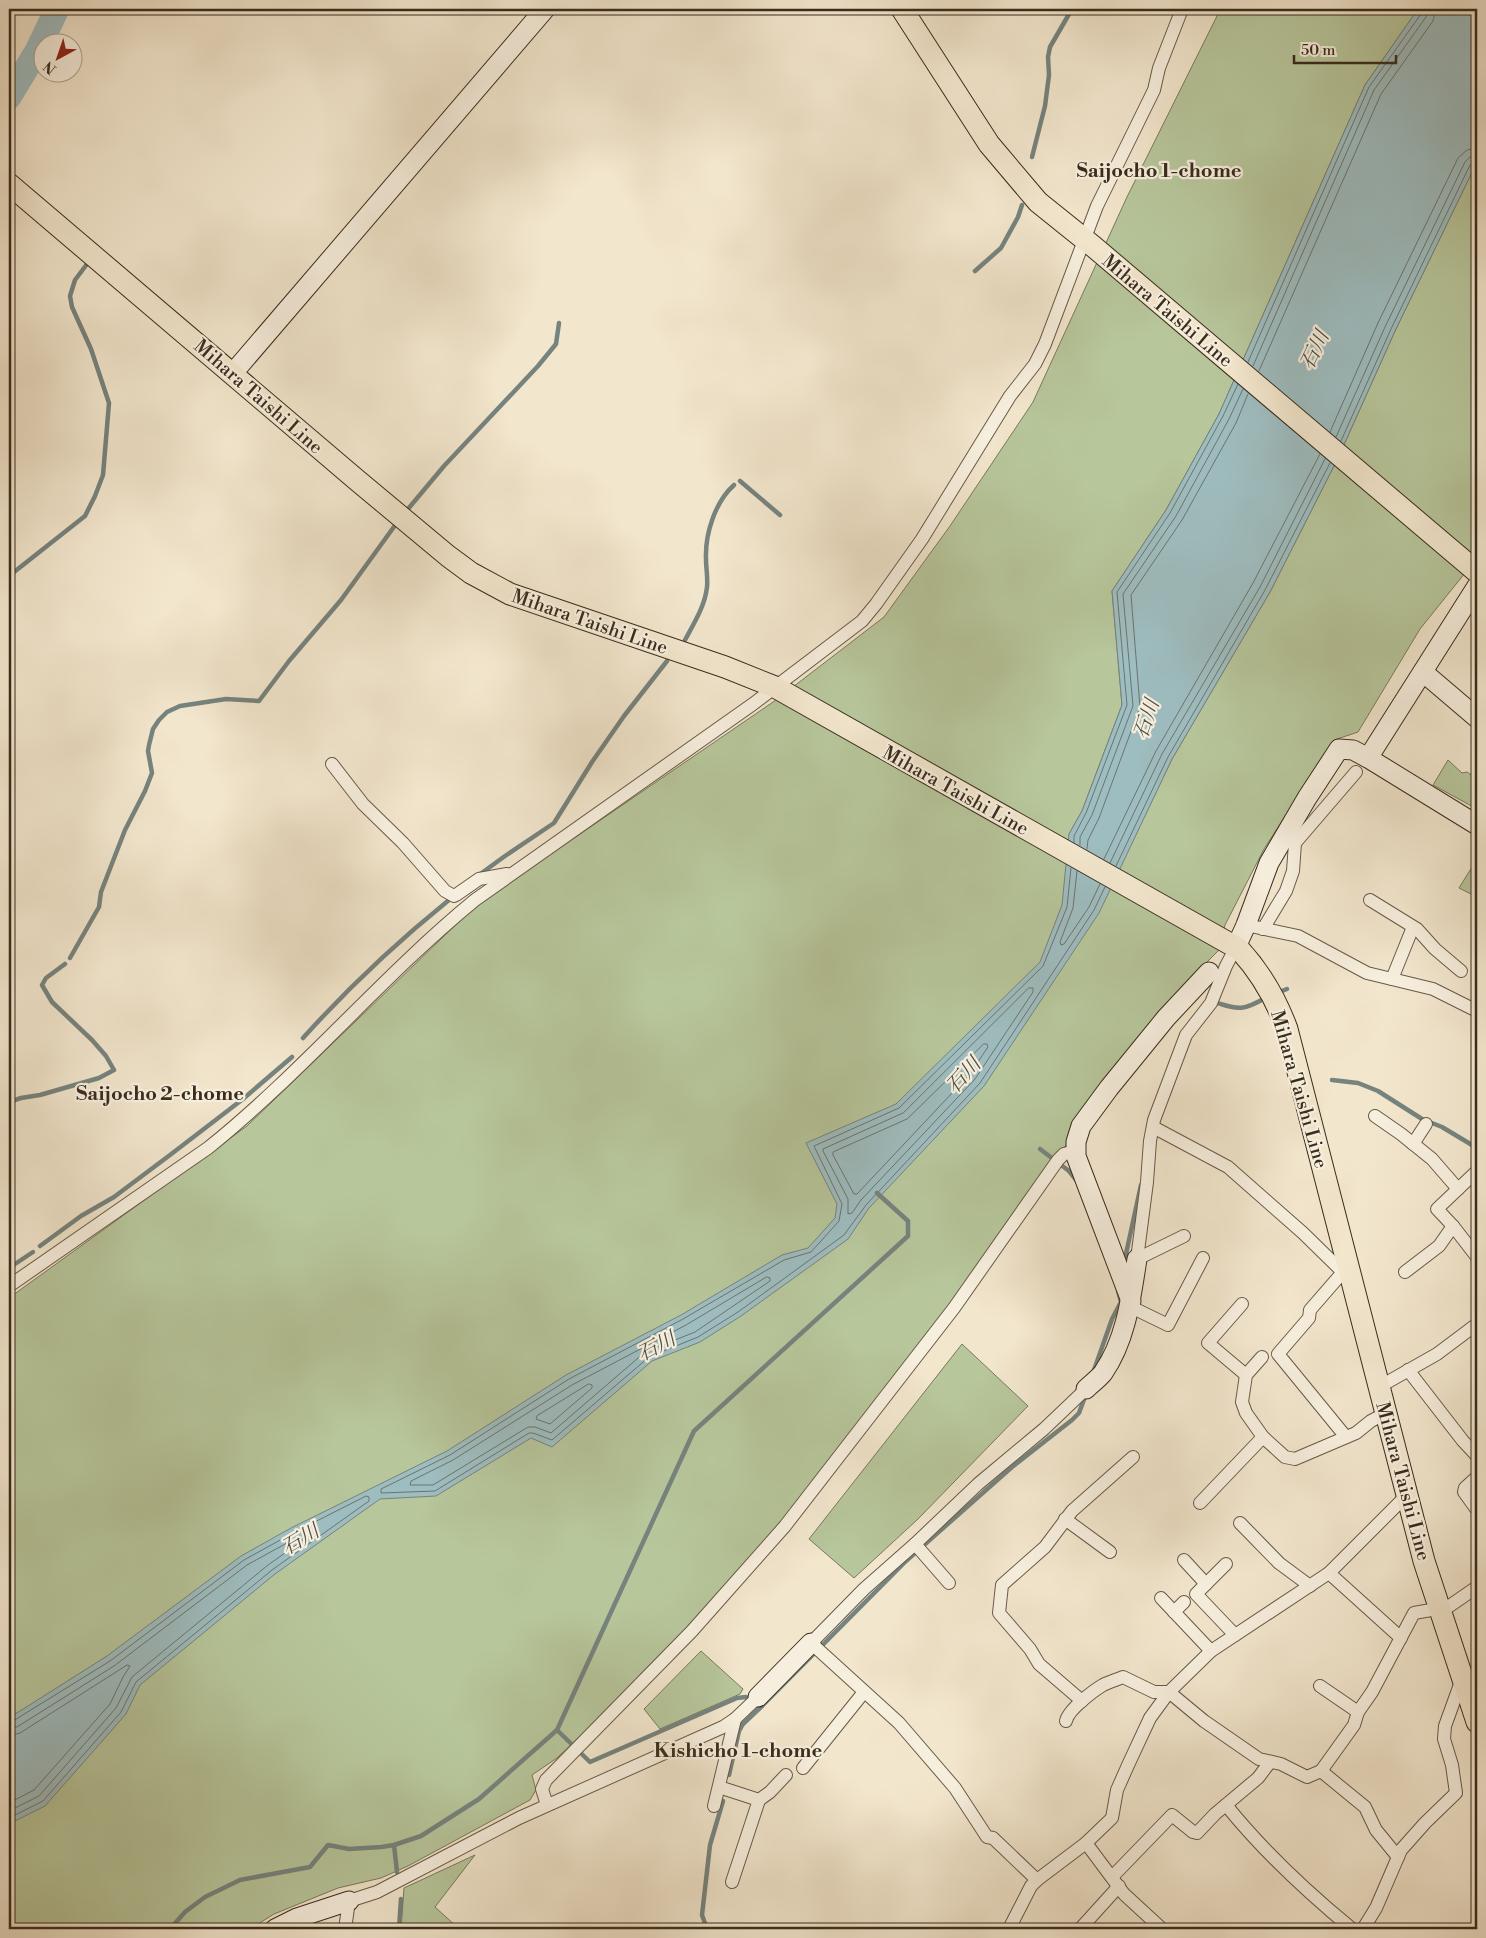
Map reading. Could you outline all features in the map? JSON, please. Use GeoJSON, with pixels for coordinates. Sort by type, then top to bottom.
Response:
{"type":"FeatureCollection","features":[{"type":"Feature","properties":{"kind":"main road","name":"Mihara Taishi Line"},"geometry":{"type":"LineString","coordinates":[[902,9],[989,144],[1038,202],[1089,243],[1477,572]]}},
{"type":"Feature","properties":{"kind":"main road","name":"Mihara Taishi Line"},"geometry":{"type":"LineString","coordinates":[[9,184],[448,556],[490,584],[510,594],[725,667],[781,691],[1232,945],[1262,977],[1282,1016],[1347,1277],[1379,1387],[1424,1561],[1477,1722]]}},
{"type":"Feature","properties":{"kind":"street"},"geometry":{"type":"LineString","coordinates":[[233,373],[545,9]]}},
{"type":"Feature","properties":{"kind":"street"},"geometry":{"type":"LineString","coordinates":[[9,1286],[208,1148],[239,1123],[308,1059],[350,1015],[440,929],[512,873],[781,691],[862,621],[922,540],[1010,396],[1035,364],[1089,243],[1097,206],[1154,90],[1159,68],[1182,9]]}},
{"type":"Feature","properties":{"kind":"street"},"geometry":{"type":"LineString","coordinates":[[1203,1258],[1168,1325],[1130,1304],[1076,1156],[1075,1151],[1081,1126],[1166,1018],[1232,945],[1255,927],[1286,891],[1293,870],[1295,843],[1362,765],[1477,586]]}},
{"type":"Feature","properties":{"kind":"street"},"geometry":{"type":"LineString","coordinates":[[1422,672],[1477,718]]}},
{"type":"Feature","properties":{"kind":"street"},"geometry":{"type":"LineString","coordinates":[[1255,927],[1269,863],[1306,798],[1339,749],[1353,750],[1362,765],[1477,826]]}},
{"type":"Feature","properties":{"kind":"street"},"geometry":{"type":"LineString","coordinates":[[332,764],[363,804],[403,843],[445,891],[454,896],[479,879],[512,873]]}},
{"type":"Feature","properties":{"kind":"street"},"geometry":{"type":"LineString","coordinates":[[1370,900],[1413,927],[1461,971]]}},
{"type":"Feature","properties":{"kind":"street"},"geometry":{"type":"LineString","coordinates":[[1255,927],[1298,936],[1367,973],[1433,989],[1477,1012]]}},
{"type":"Feature","properties":{"kind":"street"},"geometry":{"type":"LineString","coordinates":[[1392,979],[1413,927]]}},
{"type":"Feature","properties":{"kind":"street"},"geometry":{"type":"LineString","coordinates":[[275,1929],[297,1918],[377,1892],[511,1822],[723,1727],[735,1719],[758,1698],[864,1589],[919,1548],[978,1484],[1044,1429],[1102,1374],[1121,1338],[1130,1304],[1147,1182],[1152,1127],[1186,1035],[1211,1003],[1226,966],[1232,945]]}},
{"type":"Feature","properties":{"kind":"street"},"geometry":{"type":"LineString","coordinates":[[1375,1116],[1432,1159],[1458,1189]]}},
{"type":"Feature","properties":{"kind":"street"},"geometry":{"type":"LineString","coordinates":[[1413,1144],[1426,1124]]}},
{"type":"Feature","properties":{"kind":"street"},"geometry":{"type":"LineString","coordinates":[[1152,1127],[1228,1166],[1303,1233],[1347,1277],[1310,1310],[1309,1318],[1278,1354],[1346,1437]]}},
{"type":"Feature","properties":{"kind":"street"},"geometry":{"type":"LineString","coordinates":[[547,1805],[542,1788],[546,1780],[692,1631],[785,1526],[954,1308],[1058,1160],[1064,1154],[1075,1151]]}},
{"type":"Feature","properties":{"kind":"street"},"geometry":{"type":"LineString","coordinates":[[1477,1171],[1437,1209],[1477,1257]]}},
{"type":"Feature","properties":{"kind":"street"},"geometry":{"type":"LineString","coordinates":[[1405,1272],[1439,1246],[1453,1226]]}},
{"type":"Feature","properties":{"kind":"street"},"geometry":{"type":"LineString","coordinates":[[1136,1259],[1184,1236]]}},
{"type":"Feature","properties":{"kind":"street"},"geometry":{"type":"LineString","coordinates":[[1242,1304],[1208,1343],[1246,1375]]}},
{"type":"Feature","properties":{"kind":"street"},"geometry":{"type":"LineString","coordinates":[[1379,1387],[1437,1354],[1477,1324]]}},
{"type":"Feature","properties":{"kind":"street"},"geometry":{"type":"LineString","coordinates":[[1262,1357],[1246,1375],[1242,1402],[1246,1413],[1263,1437],[1285,1457],[1295,1459],[1356,1433],[1371,1420],[1386,1413]]}},
{"type":"Feature","properties":{"kind":"street"},"geometry":{"type":"LineString","coordinates":[[1408,1370],[1463,1441],[1477,1456]]}},
{"type":"Feature","properties":{"kind":"street"},"geometry":{"type":"LineString","coordinates":[[1200,1503],[1263,1437]]}},
{"type":"Feature","properties":{"kind":"street"},"geometry":{"type":"LineString","coordinates":[[1082,1701],[1039,1664],[1030,1649],[999,1613],[1002,1585],[1045,1547],[1072,1511],[1133,1457]]}},
{"type":"Feature","properties":{"kind":"street"},"geometry":{"type":"LineString","coordinates":[[1477,1477],[1465,1488],[1464,1492],[1477,1510]]}},
{"type":"Feature","properties":{"kind":"street"},"geometry":{"type":"LineString","coordinates":[[1009,1929],[1031,1886],[1086,1843],[1112,1818],[1117,1790],[1133,1754],[1150,1718],[1169,1692],[1211,1651],[1329,1573],[1407,1495]]}},
{"type":"Feature","properties":{"kind":"street"},"geometry":{"type":"LineString","coordinates":[[1065,1519],[1110,1552]]}},
{"type":"Feature","properties":{"kind":"street"},"geometry":{"type":"LineString","coordinates":[[1240,1523],[1279,1563],[1310,1586]]}},
{"type":"Feature","properties":{"kind":"street"},"geometry":{"type":"LineString","coordinates":[[919,1548],[949,1583]]}},
{"type":"Feature","properties":{"kind":"street"},"geometry":{"type":"LineString","coordinates":[[1184,1560],[1206,1584]]}},
{"type":"Feature","properties":{"kind":"street"},"geometry":{"type":"LineString","coordinates":[[1226,1564],[1196,1594],[1236,1635]]}},
{"type":"Feature","properties":{"kind":"street"},"geometry":{"type":"LineString","coordinates":[[1329,1573],[1401,1638]]}},
{"type":"Feature","properties":{"kind":"street"},"geometry":{"type":"LineString","coordinates":[[1066,1721],[1067,1716],[1082,1701],[1104,1684],[1123,1677],[1154,1692],[1169,1692],[1204,1721],[1260,1759],[1281,1764],[1307,1777],[1321,1771],[1354,1725],[1358,1712],[1372,1692],[1414,1613],[1448,1607],[1477,1587]]}},
{"type":"Feature","properties":{"kind":"street"},"geometry":{"type":"LineString","coordinates":[[1160,1598],[1211,1651]]}},
{"type":"Feature","properties":{"kind":"street"},"geometry":{"type":"LineString","coordinates":[[1174,1612],[1184,1602]]}},
{"type":"Feature","properties":{"kind":"street"},"geometry":{"type":"LineString","coordinates":[[811,1643],[899,1723],[955,1788],[987,1838],[993,1838],[1037,1880]]}},
{"type":"Feature","properties":{"kind":"street"},"geometry":{"type":"LineString","coordinates":[[1369,1927],[1401,1850],[1456,1793],[1452,1765],[1444,1739],[1445,1726],[1463,1677]]}},
{"type":"Feature","properties":{"kind":"street"},"geometry":{"type":"LineString","coordinates":[[1320,1686],[1358,1712]]}},
{"type":"Feature","properties":{"kind":"street"},"geometry":{"type":"LineString","coordinates":[[803,1768],[864,1692]]}},
{"type":"Feature","properties":{"kind":"street"},"geometry":{"type":"LineString","coordinates":[[714,1806],[735,1719]]}},
{"type":"Feature","properties":{"kind":"street"},"geometry":{"type":"LineString","coordinates":[[1080,1929],[1115,1882],[1172,1815],[1193,1832],[1197,1833],[1258,1778],[1270,1762]]}},
{"type":"Feature","properties":{"kind":"street"},"geometry":{"type":"LineString","coordinates":[[1321,1771],[1365,1807],[1376,1830],[1398,1857]]}},
{"type":"Feature","properties":{"kind":"street"},"geometry":{"type":"LineString","coordinates":[[732,1882],[759,1800],[770,1792],[786,1774]]}},
{"type":"Feature","properties":{"kind":"street"},"geometry":{"type":"LineString","coordinates":[[719,1787],[759,1800]]}},
{"type":"Feature","properties":{"kind":"street"},"geometry":{"type":"LineString","coordinates":[[1226,1805],[1253,1838],[1289,1874],[1352,1929]]}},
{"type":"Feature","properties":{"kind":"street"},"geometry":{"type":"LineString","coordinates":[[1086,1843],[1124,1894],[1162,1929]]}},
{"type":"Feature","properties":{"kind":"street"},"geometry":{"type":"LineString","coordinates":[[345,1929],[349,1901]]}},
{"type":"Feature","properties":{"kind":"green space"},"geometry":{"type":"Polygon","coordinates":[[[1222,9],[1418,9],[1365,85],[1219,414],[1166,510],[1112,591],[1122,705],[1082,811],[1069,834],[1123,861],[1172,759],[1270,592],[1338,458],[1395,331],[1477,162],[1477,558],[1420,629],[1358,732],[1334,740],[1264,849],[1225,925],[1220,949],[1184,985],[1127,1057],[1010,1226],[785,1518],[717,1595],[622,1696],[557,1758],[532,1775],[536,1790],[530,1800],[408,1866],[381,1878],[338,1888],[274,1914],[250,1929],[9,1929],[9,1298],[247,1126],[469,912],[776,700],[884,617],[950,526],[1033,402],[1127,197],[1222,9]]]}},
{"type":"Feature","properties":{"kind":"green space"},"geometry":{"type":"Polygon","coordinates":[[[1448,760],[1462,773],[1467,772],[1477,779],[1477,809],[1433,785],[1448,760]]]}},
{"type":"Feature","properties":{"kind":"green space"},"geometry":{"type":"Polygon","coordinates":[[[1477,859],[1477,897],[1459,888],[1477,859]]]}},
{"type":"Feature","properties":{"kind":"green space"},"geometry":{"type":"Polygon","coordinates":[[[962,1344],[1028,1406],[918,1519],[854,1578],[809,1539],[962,1344]]]}},
{"type":"Feature","properties":{"kind":"green space"},"geometry":{"type":"Polygon","coordinates":[[[701,1651],[743,1689],[740,1694],[660,1729],[644,1709],[701,1651]]]}},
{"type":"Feature","properties":{"kind":"green space"},"geometry":{"type":"Polygon","coordinates":[[[475,1855],[435,1907],[457,1927],[456,1929],[401,1929],[404,1888],[475,1855]]]}},
{"type":"Feature","properties":{"kind":"water","name":"石川"},"geometry":{"type":"Polygon","coordinates":[[[1418,9],[1477,9],[1477,162],[1395,331],[1338,458],[1270,592],[1172,759],[1099,913],[984,1086],[869,1208],[848,1239],[741,1316],[700,1342],[652,1361],[552,1447],[531,1438],[436,1496],[380,1499],[275,1574],[140,1685],[126,1714],[45,1806],[9,1824],[9,1718],[107,1656],[241,1556],[291,1528],[447,1451],[566,1375],[681,1315],[782,1255],[808,1248],[835,1218],[837,1204],[806,1143],[896,1104],[1040,962],[1062,905],[1069,834],[1082,811],[1122,705],[1112,591],[1166,510],[1219,414],[1365,85],[1418,9]]]}},
{"type":"Feature","properties":{"kind":"waterway"},"geometry":{"type":"LineString","coordinates":[[9,97],[37,51],[57,9]]}},
{"type":"Feature","properties":{"kind":"waterway"},"geometry":{"type":"LineString","coordinates":[[1032,157],[1045,106],[1050,47],[1072,9]]}},
{"type":"Feature","properties":{"kind":"waterway"},"geometry":{"type":"LineString","coordinates":[[975,271],[1001,248],[1018,217],[1022,205]]}},
{"type":"Feature","properties":{"kind":"waterway"},"geometry":{"type":"LineString","coordinates":[[9,576],[85,516],[103,475],[109,403],[91,349],[72,307],[70,296],[75,280],[87,264]]}},
{"type":"Feature","properties":{"kind":"waterway"},"geometry":{"type":"LineString","coordinates":[[408,509],[444,466],[538,366],[556,344],[559,323]]}},
{"type":"Feature","properties":{"kind":"waterway"},"geometry":{"type":"LineString","coordinates":[[740,481],[780,515]]}},
{"type":"Feature","properties":{"kind":"waterway"},"geometry":{"type":"LineString","coordinates":[[685,640],[699,614],[706,594],[706,549],[712,519],[721,500],[734,485]]}},
{"type":"Feature","properties":{"kind":"waterway"},"geometry":{"type":"LineString","coordinates":[[70,958],[99,907],[101,892],[125,830],[152,773],[148,751],[153,729],[159,720],[167,712],[180,706],[226,699],[259,701],[289,661],[341,600],[396,524]]}},
{"type":"Feature","properties":{"kind":"waterway"},"geometry":{"type":"LineString","coordinates":[[479,875],[554,823],[592,762],[624,716],[667,661]]}},
{"type":"Feature","properties":{"kind":"waterway"},"geometry":{"type":"LineString","coordinates":[[303,1038],[373,966],[449,900]]}},
{"type":"Feature","properties":{"kind":"waterway"},"geometry":{"type":"LineString","coordinates":[[9,1102],[99,1078],[114,1070],[106,1056],[92,1040],[52,1002],[42,985],[46,978],[65,964]]}},
{"type":"Feature","properties":{"kind":"waterway"},"geometry":{"type":"LineString","coordinates":[[1277,993],[1287,989]]}},
{"type":"Feature","properties":{"kind":"waterway"},"geometry":{"type":"LineString","coordinates":[[1214,1002],[1241,1008],[1252,1005],[1267,997]]}},
{"type":"Feature","properties":{"kind":"waterway"},"geometry":{"type":"LineString","coordinates":[[40,1246],[81,1216],[114,1197],[243,1099],[292,1057]]}},
{"type":"Feature","properties":{"kind":"waterway"},"geometry":{"type":"LineString","coordinates":[[1332,1080],[1358,1083],[1378,1091],[1422,1119],[1442,1127],[1477,1148]]}},
{"type":"Feature","properties":{"kind":"waterway"},"geometry":{"type":"LineString","coordinates":[[1040,1149],[1069,1171],[1077,1181]]}},
{"type":"Feature","properties":{"kind":"waterway"},"geometry":{"type":"LineString","coordinates":[[1124,1263],[1141,1185]]}},
{"type":"Feature","properties":{"kind":"waterway"},"geometry":{"type":"LineString","coordinates":[[170,1929],[185,1912],[205,1897],[240,1880],[310,1867],[328,1845],[349,1849],[381,1847],[394,1845],[421,1836],[479,1799],[557,1730],[694,1431],[908,1236],[908,1221],[877,1193]]}},
{"type":"Feature","properties":{"kind":"waterway"},"geometry":{"type":"LineString","coordinates":[[9,1268],[33,1252]]}},
{"type":"Feature","properties":{"kind":"waterway"},"geometry":{"type":"LineString","coordinates":[[1093,1373],[1112,1319],[1121,1302],[1118,1291]]}},
{"type":"Feature","properties":{"kind":"waterway"},"geometry":{"type":"LineString","coordinates":[[758,1704],[762,1706],[906,1561],[1012,1467],[1072,1420],[1079,1413],[1086,1394]]}},
{"type":"Feature","properties":{"kind":"waterway"},"geometry":{"type":"LineString","coordinates":[[557,1730],[590,1762],[737,1698],[746,1697],[751,1700]]}},
{"type":"Feature","properties":{"kind":"waterway"},"geometry":{"type":"LineString","coordinates":[[729,1775],[739,1731],[743,1724],[762,1706]]}},
{"type":"Feature","properties":{"kind":"waterway"},"geometry":{"type":"LineString","coordinates":[[707,1929],[702,1915],[710,1845],[723,1801]]}},
{"type":"Feature","properties":{"kind":"waterway"},"geometry":{"type":"LineString","coordinates":[[394,1845],[397,1872]]}},
{"type":"Feature","properties":{"kind":"waterway"},"geometry":{"type":"LineString","coordinates":[[399,1929],[401,1899]]}},
{"type":"Feature","properties":{"kind":"district","name":"Saijocho 1-chome"},"geometry":{"type":"Point","coordinates":[1159,170]}},
{"type":"Feature","properties":{"kind":"district","name":"Saijocho 2-chome"},"geometry":{"type":"Point","coordinates":[160,1093]}},
{"type":"Feature","properties":{"kind":"district","name":"Kishicho 1-chome"},"geometry":{"type":"Point","coordinates":[738,1750]}}]}
